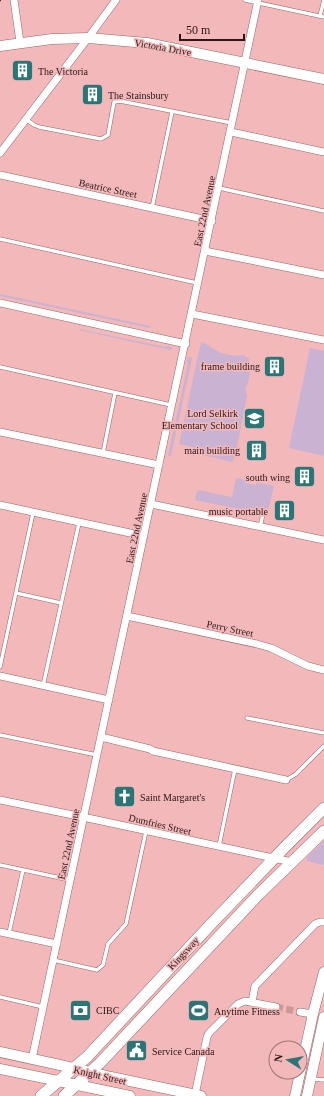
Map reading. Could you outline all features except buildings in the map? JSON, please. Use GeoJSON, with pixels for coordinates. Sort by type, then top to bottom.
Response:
{"type":"FeatureCollection","features":[{"type":"Feature","properties":{"kind":"main road","name":"Victoria Drive"},"geometry":{"type":"LineString","coordinates":[[0,46],[20,42],[52,39],[88,38],[147,43],[324,79]]}},
{"type":"Feature","properties":{"kind":"main road","name":"Kingsway"},"geometry":{"type":"LineString","coordinates":[[41,1096],[87,1057],[212,923],[324,808]]}},
{"type":"Feature","properties":{"kind":"main road","name":"Kingsway"},"geometry":{"type":"LineString","coordinates":[[64,1096],[90,1072],[258,895],[324,831]]}},
{"type":"Feature","properties":{"kind":"main road"},"geometry":{"type":"LineString","coordinates":[[295,1096],[324,972]]}},
{"type":"Feature","properties":{"kind":"main road"},"geometry":{"type":"LineString","coordinates":[[308,1096],[324,1017]]}},
{"type":"Feature","properties":{"kind":"main road","name":"Knight Street"},"geometry":{"type":"LineString","coordinates":[[0,1052],[198,1095]]}},
{"type":"Feature","properties":{"kind":"main road","name":"Knight Street"},"geometry":{"type":"LineString","coordinates":[[0,1069],[77,1085],[102,1093],[130,1096]]}},
{"type":"Feature","properties":{"kind":"street"},"geometry":{"type":"LineString","coordinates":[[14,0],[20,42]]}},
{"type":"Feature","properties":{"kind":"street"},"geometry":{"type":"LineString","coordinates":[[0,153],[116,0]]}},
{"type":"Feature","properties":{"kind":"street","name":"East 22nd Avenue"},"geometry":{"type":"LineString","coordinates":[[32,1059],[206,251],[258,2]]}},
{"type":"Feature","properties":{"kind":"street"},"geometry":{"type":"LineString","coordinates":[[231,132],[324,152]]}},
{"type":"Feature","properties":{"kind":"street","name":"Beatrice Street"},"geometry":{"type":"LineString","coordinates":[[0,175],[212,221]]}},
{"type":"Feature","properties":{"kind":"street"},"geometry":{"type":"LineString","coordinates":[[206,251],[324,275]]}},
{"type":"Feature","properties":{"kind":"street"},"geometry":{"type":"LineString","coordinates":[[0,304],[186,344]]}},
{"type":"Feature","properties":{"kind":"street"},"geometry":{"type":"LineString","coordinates":[[192,314],[324,340]]}},
{"type":"Feature","properties":{"kind":"street"},"geometry":{"type":"LineString","coordinates":[[0,432],[160,465]]}},
{"type":"Feature","properties":{"kind":"street"},"geometry":{"type":"LineString","coordinates":[[151,504],[324,540]]}},
{"type":"Feature","properties":{"kind":"street"},"geometry":{"type":"LineString","coordinates":[[0,505],[144,536]]}},
{"type":"Feature","properties":{"kind":"street","name":"Perry Street"},"geometry":{"type":"LineString","coordinates":[[127,616],[257,644],[271,648],[308,666],[324,670]]}},
{"type":"Feature","properties":{"kind":"street"},"geometry":{"type":"LineString","coordinates":[[0,676],[109,700]]}},
{"type":"Feature","properties":{"kind":"street"},"geometry":{"type":"LineString","coordinates":[[101,737],[153,751],[286,780]]}},
{"type":"Feature","properties":{"kind":"street","name":"Dumfries Street"},"geometry":{"type":"LineString","coordinates":[[0,800],[292,862]]}},
{"type":"Feature","properties":{"kind":"street"},"geometry":{"type":"LineString","coordinates":[[252,1002],[255,986],[315,924],[324,922]]}},
{"type":"Feature","properties":{"kind":"street"},"geometry":{"type":"LineString","coordinates":[[0,932],[57,944]]}},
{"type":"Feature","properties":{"kind":"street"},"geometry":{"type":"LineString","coordinates":[[198,1095],[207,1037],[209,1033],[238,1004],[245,1001],[276,1007]]}},
{"type":"Feature","properties":{"kind":"street"},"geometry":{"type":"LineString","coordinates":[[300,1012],[313,1014]]}},
{"type":"Feature","properties":{"kind":"lane"},"geometry":{"type":"LineString","coordinates":[[245,0],[322,16],[324,0]]}},
{"type":"Feature","properties":{"kind":"lane"},"geometry":{"type":"LineString","coordinates":[[26,119],[39,127],[101,139],[108,135],[114,102],[120,101],[233,124]]}},
{"type":"Feature","properties":{"kind":"lane"},"geometry":{"type":"LineString","coordinates":[[152,208],[172,112]]}},
{"type":"Feature","properties":{"kind":"lane"},"geometry":{"type":"LineString","coordinates":[[219,188],[324,211]]}},
{"type":"Feature","properties":{"kind":"lane"},"geometry":{"type":"LineString","coordinates":[[0,239],[199,283]]}},
{"type":"Feature","properties":{"kind":"lane"},"geometry":{"type":"LineString","coordinates":[[0,368],[172,405]]}},
{"type":"Feature","properties":{"kind":"lane"},"geometry":{"type":"LineString","coordinates":[[102,453],[115,393]]}},
{"type":"Feature","properties":{"kind":"lane"},"geometry":{"type":"LineString","coordinates":[[0,667],[33,513]]}},
{"type":"Feature","properties":{"kind":"lane"},"geometry":{"type":"LineString","coordinates":[[260,527],[263,514]]}},
{"type":"Feature","properties":{"kind":"lane"},"geometry":{"type":"LineString","coordinates":[[43,686],[79,523]]}},
{"type":"Feature","properties":{"kind":"lane"},"geometry":{"type":"LineString","coordinates":[[16,593],[61,603]]}},
{"type":"Feature","properties":{"kind":"lane"},"geometry":{"type":"LineString","coordinates":[[247,718],[324,733]]}},
{"type":"Feature","properties":{"kind":"lane"},"geometry":{"type":"LineString","coordinates":[[0,734],[97,755]]}},
{"type":"Feature","properties":{"kind":"lane"},"geometry":{"type":"LineString","coordinates":[[286,780],[296,774],[324,746]]}},
{"type":"Feature","properties":{"kind":"lane"},"geometry":{"type":"LineString","coordinates":[[219,847],[235,769]]}},
{"type":"Feature","properties":{"kind":"lane"},"geometry":{"type":"LineString","coordinates":[[53,960],[97,970],[103,965],[108,944],[126,924],[146,831]]}},
{"type":"Feature","properties":{"kind":"lane"},"geometry":{"type":"LineString","coordinates":[[0,865],[70,880]]}},
{"type":"Feature","properties":{"kind":"lane"},"geometry":{"type":"LineString","coordinates":[[8,934],[23,870]]}},
{"type":"Feature","properties":{"kind":"lane"},"geometry":{"type":"LineString","coordinates":[[0,997],[43,1007]]}},
{"type":"Feature","properties":{"kind":"lane"},"geometry":{"type":"LineString","coordinates":[[311,1079],[324,1080]]}},
{"type":"Feature","properties":{"kind":"shaded area"},"geometry":{"type":"Polygon","coordinates":[[[0,294],[150,326],[150,328],[0,296],[0,294]]]}},
{"type":"Feature","properties":{"kind":"shaded area"},"geometry":{"type":"Polygon","coordinates":[[[79,329],[165,347],[172,347],[171,350],[79,329]]]}},
{"type":"Feature","properties":{"kind":"shaded area"},"geometry":{"type":"Polygon","coordinates":[[[201,342],[221,353],[235,356],[243,355],[249,359],[250,371],[245,389],[247,396],[235,457],[232,462],[203,455],[204,450],[179,444],[201,342]]]}},
{"type":"Feature","properties":{"kind":"shaded area"},"geometry":{"type":"Polygon","coordinates":[[[310,348],[324,351],[324,456],[289,448],[310,348]]]}},
{"type":"Feature","properties":{"kind":"shaded area"},"geometry":{"type":"Polygon","coordinates":[[[188,357],[192,358],[171,456],[168,456],[188,364],[188,357]]]}},
{"type":"Feature","properties":{"kind":"shaded area"},"geometry":{"type":"Polygon","coordinates":[[[236,478],[247,480],[246,483],[256,485],[256,482],[274,486],[267,515],[195,500],[197,490],[232,497],[236,478]]]}},
{"type":"Feature","properties":{"kind":"shaded area"},"geometry":{"type":"Polygon","coordinates":[[[324,841],[324,865],[307,861],[307,857],[324,841]]]}},
{"type":"Feature","properties":{"kind":"tunnel"},"geometry":{"type":"LineString","coordinates":[[276,1007],[300,1012]]}},
{"type":"Feature","properties":{"kind":"place","name":"The Victoria"},"geometry":{"type":"Point","coordinates":[22,71]}},
{"type":"Feature","properties":{"kind":"place","name":"The Stainsbury"},"geometry":{"type":"Point","coordinates":[93,95]}},
{"type":"Feature","properties":{"kind":"place","name":"frame building"},"geometry":{"type":"Point","coordinates":[275,366]}},
{"type":"Feature","properties":{"kind":"place","name":"Lord Selkirk Elementary School"},"geometry":{"type":"Point","coordinates":[254,419]}},
{"type":"Feature","properties":{"kind":"place","name":"main building"},"geometry":{"type":"Point","coordinates":[256,450]}},
{"type":"Feature","properties":{"kind":"place","name":"south wing"},"geometry":{"type":"Point","coordinates":[305,477]}},
{"type":"Feature","properties":{"kind":"place","name":"music portable"},"geometry":{"type":"Point","coordinates":[284,511]}},
{"type":"Feature","properties":{"kind":"place","name":"Saint Margaret's"},"geometry":{"type":"Point","coordinates":[124,797]}},
{"type":"Feature","properties":{"kind":"place","name":"CIBC"},"geometry":{"type":"Point","coordinates":[80,1010]}},
{"type":"Feature","properties":{"kind":"place","name":"Anytime Fitness"},"geometry":{"type":"Point","coordinates":[199,1011]}},
{"type":"Feature","properties":{"kind":"place","name":"Service Canada"},"geometry":{"type":"Point","coordinates":[137,1051]}}]}
